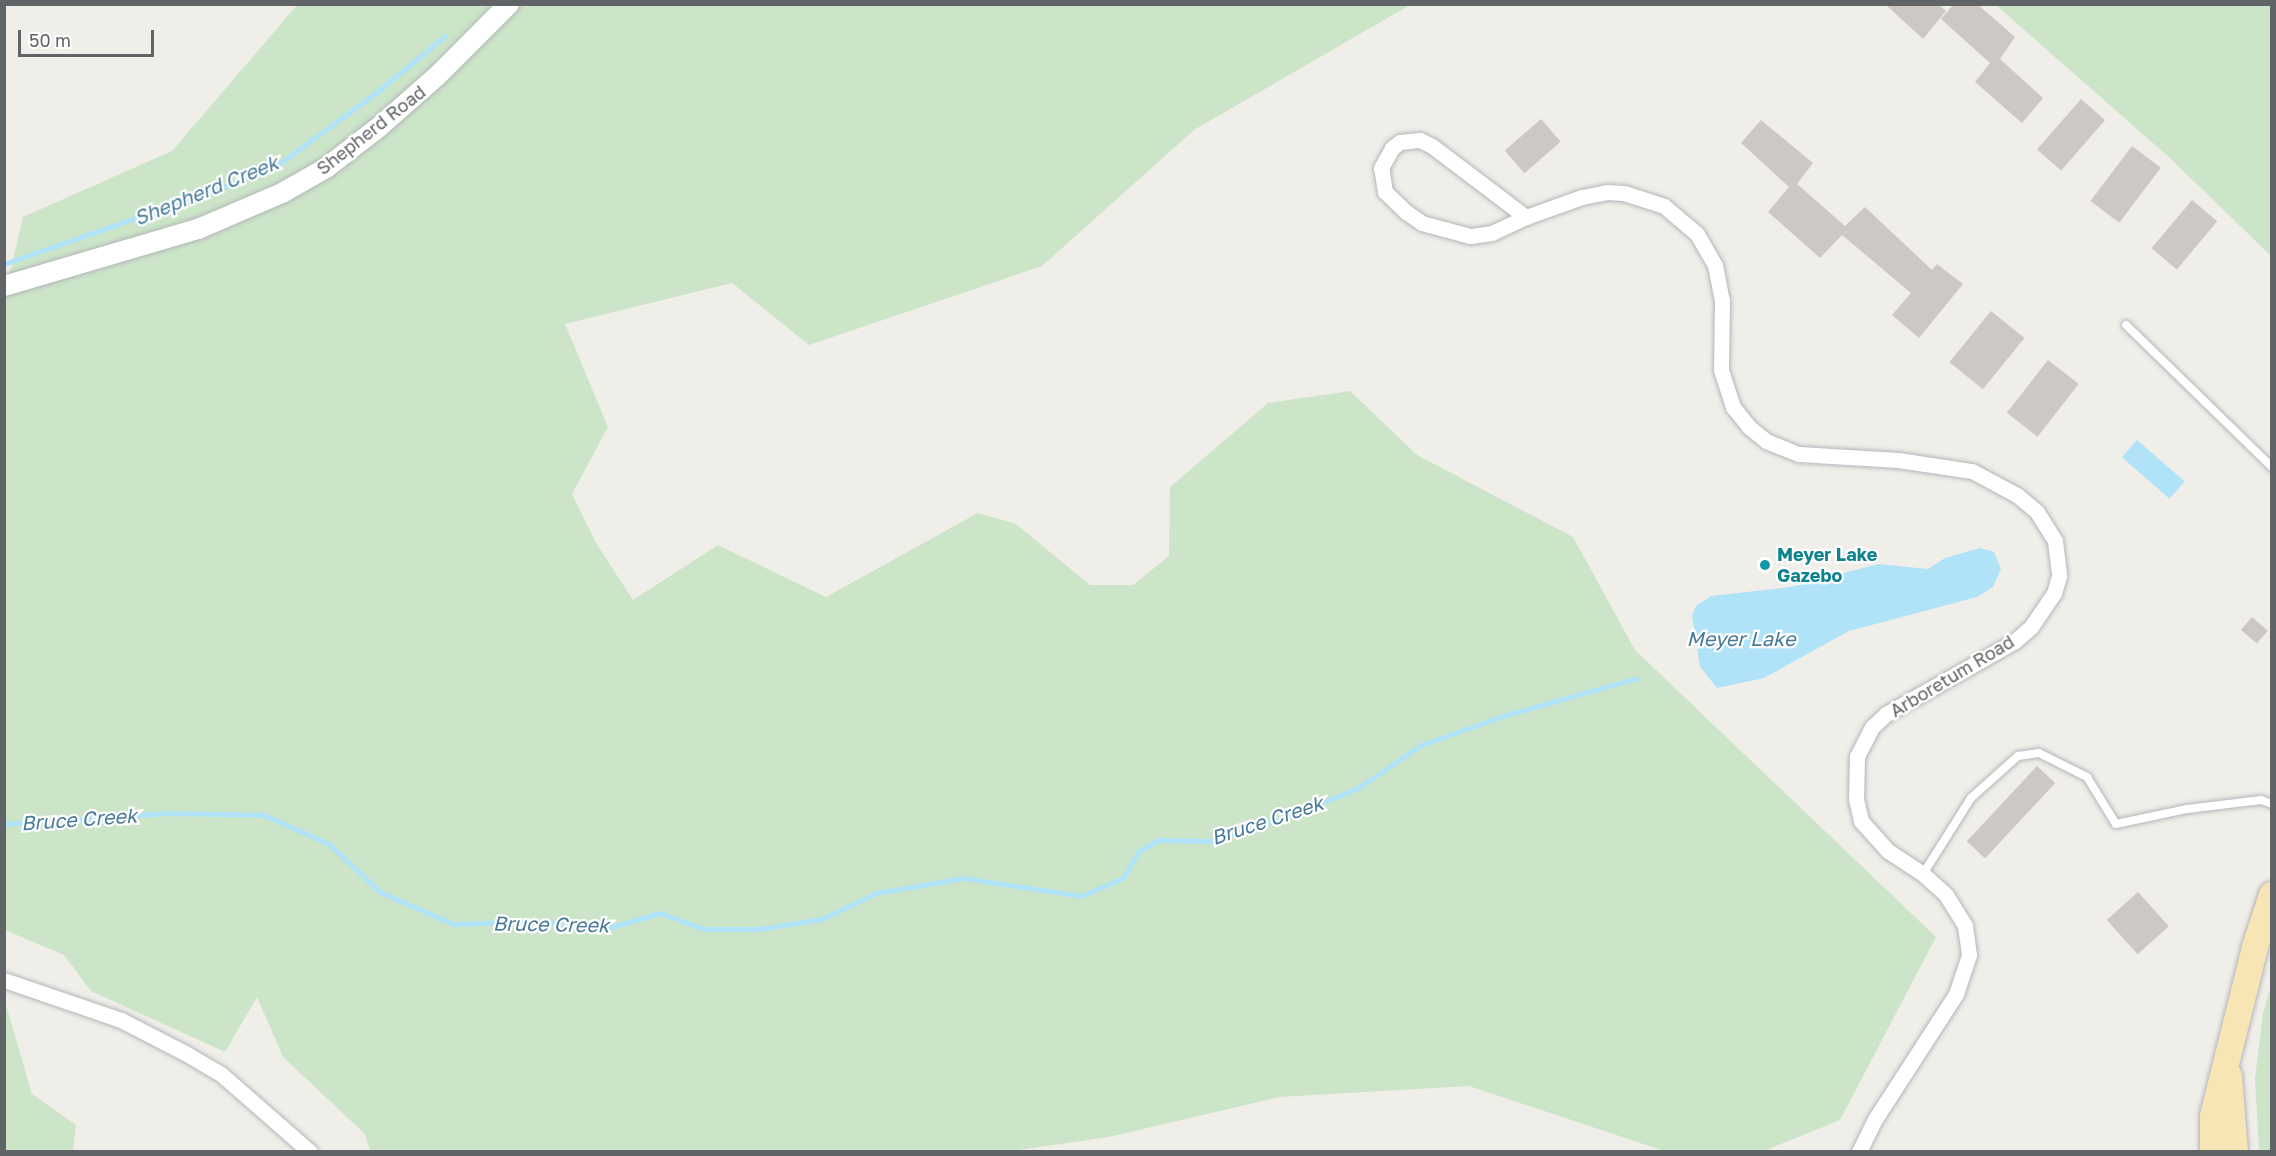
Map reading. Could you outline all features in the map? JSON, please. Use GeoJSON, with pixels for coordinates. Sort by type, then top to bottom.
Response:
{"type":"FeatureCollection","features":[{"type":"Feature","properties":{"kind":"main road"},"geometry":{"type":"LineString","coordinates":[[2213,1152],[2213,1116],[2271,895]]}},
{"type":"Feature","properties":{"kind":"main road"},"geometry":{"type":"LineString","coordinates":[[2227,1060],[2235,1152]]}},
{"type":"Feature","properties":{"kind":"street","name":"Shepherd Road"},"geometry":{"type":"LineString","coordinates":[[4,286],[198,229],[282,193],[326,168],[379,127],[436,77],[509,4]]}},
{"type":"Feature","properties":{"kind":"street","name":"Arboretum Road"},"geometry":{"type":"LineString","coordinates":[[1526,217],[1420,140],[1400,142],[1392,148],[1381,168],[1380,180],[1390,199],[1422,223],[1470,236],[1492,233],[1526,217],[1582,197],[1607,192],[1632,195],[1664,206],[1697,234],[1715,265],[1722,300],[1721,370],[1733,406],[1749,427],[1766,441],[1799,454],[1898,460],[1972,471],[2017,495],[2047,526],[2055,541],[2059,576],[2046,608],[2031,627],[2015,640],[1886,714],[1859,750],[1854,778],[1861,820],[1888,851],[1923,874],[1959,912],[1968,940],[1967,970],[1934,1032],[1875,1119],[1860,1152]]}},
{"type":"Feature","properties":{"kind":"street"},"geometry":{"type":"LineString","coordinates":[[4,980],[121,1020],[185,1053],[220,1074],[310,1152]]}},
{"type":"Feature","properties":{"kind":"lane"},"geometry":{"type":"LineString","coordinates":[[2127,325],[2271,466]]}},
{"type":"Feature","properties":{"kind":"lane"},"geometry":{"type":"LineString","coordinates":[[1923,874],[1971,798],[2018,756],[2039,753],[2066,763],[2087,777],[2116,824],[2187,809],[2261,800],[2271,804]]}},
{"type":"Feature","properties":{"kind":"green space"},"geometry":{"type":"Polygon","coordinates":[[[297,5],[1410,5],[1194,130],[1042,266],[809,345],[732,283],[565,324],[608,427],[572,494],[596,543],[633,600],[718,545],[826,597],[978,513],[1016,524],[1090,585],[1133,585],[1169,556],[1170,487],[1268,403],[1350,391],[1417,455],[1573,537],[1635,650],[1936,937],[1840,1120],[1764,1151],[1664,1151],[1469,1086],[1279,1097],[1109,1137],[1010,1151],[370,1151],[365,1134],[283,1057],[257,997],[225,1052],[91,991],[64,955],[5,930],[4,297],[23,217],[172,151],[297,5]]]}},
{"type":"Feature","properties":{"kind":"green space"},"geometry":{"type":"Polygon","coordinates":[[[1996,5],[2271,5],[2271,256],[2171,159],[1996,5]]]}},
{"type":"Feature","properties":{"kind":"green space"},"geometry":{"type":"Polygon","coordinates":[[[2271,986],[2271,1151],[2259,1151],[2255,1079],[2263,1013],[2271,986]]]}},
{"type":"Feature","properties":{"kind":"green space"},"geometry":{"type":"Polygon","coordinates":[[[6,1005],[32,1094],[76,1125],[73,1151],[5,1151],[6,1005]]]}},
{"type":"Feature","properties":{"kind":"water"},"geometry":{"type":"Polygon","coordinates":[[[2137,440],[2185,481],[2169,499],[2122,457],[2137,440]]]}},
{"type":"Feature","properties":{"kind":"water","name":"Meyer Lake"},"geometry":{"type":"Polygon","coordinates":[[[1980,548],[1994,552],[2001,569],[1993,587],[1977,597],[1849,631],[1764,678],[1717,688],[1700,667],[1692,615],[1696,606],[1711,596],[1791,587],[1878,564],[1928,569],[1945,558],[1980,548]]]}},
{"type":"Feature","properties":{"kind":"building"},"geometry":{"type":"Polygon","coordinates":[[[1885,4],[1938,4],[1946,11],[1923,39],[1885,4]]]}},
{"type":"Feature","properties":{"kind":"building"},"geometry":{"type":"Polygon","coordinates":[[[1954,4],[1977,4],[2015,37],[2000,59],[2043,98],[2022,123],[1975,82],[1990,63],[1941,19],[1954,4]]]}},
{"type":"Feature","properties":{"kind":"building"},"geometry":{"type":"Polygon","coordinates":[[[2081,99],[2105,120],[2061,171],[2037,150],[2081,99]]]}},
{"type":"Feature","properties":{"kind":"building"},"geometry":{"type":"Polygon","coordinates":[[[1541,119],[1561,142],[1524,173],[1505,150],[1541,119]]]}},
{"type":"Feature","properties":{"kind":"building"},"geometry":{"type":"Polygon","coordinates":[[[1761,120],[1813,163],[1797,184],[1845,226],[1865,207],[1932,270],[1937,264],[1963,284],[1919,338],[1892,315],[1911,293],[1842,235],[1820,258],[1768,212],[1789,187],[1741,143],[1761,120]]]}},
{"type":"Feature","properties":{"kind":"building"},"geometry":{"type":"Polygon","coordinates":[[[2132,146],[2161,168],[2119,223],[2090,201],[2132,146]]]}},
{"type":"Feature","properties":{"kind":"building"},"geometry":{"type":"Polygon","coordinates":[[[2192,200],[2217,221],[2177,269],[2152,248],[2192,200]]]}},
{"type":"Feature","properties":{"kind":"building"},"geometry":{"type":"Polygon","coordinates":[[[1991,311],[2024,338],[1983,389],[1949,362],[1991,311]]]}},
{"type":"Feature","properties":{"kind":"building"},"geometry":{"type":"Polygon","coordinates":[[[2048,360],[2079,384],[2037,437],[2007,413],[2048,360]]]}},
{"type":"Feature","properties":{"kind":"building"},"geometry":{"type":"Polygon","coordinates":[[[2252,617],[2268,631],[2257,644],[2241,630],[2252,617]]]}},
{"type":"Feature","properties":{"kind":"building"},"geometry":{"type":"Polygon","coordinates":[[[2037,766],[2055,783],[1985,858],[1967,841],[2037,766]]]}},
{"type":"Feature","properties":{"kind":"building"},"geometry":{"type":"Polygon","coordinates":[[[2138,892],[2169,926],[2138,954],[2107,920],[2138,892]]]}},
{"type":"Feature","properties":{"kind":"waterway","name":"Shepherd Creek"},"geometry":{"type":"LineString","coordinates":[[4,264],[213,191],[279,164],[377,92],[445,36]]}},
{"type":"Feature","properties":{"kind":"waterway","name":"Bruce Creek"},"geometry":{"type":"LineString","coordinates":[[4,824],[169,813],[264,815],[329,844],[380,892],[453,924],[533,921],[608,928],[660,913],[704,929],[758,929],[822,919],[876,893],[964,878],[1081,896],[1123,878],[1138,852],[1158,840],[1210,841],[1286,817],[1358,788],[1421,745],[1503,716],[1637,678]]}},
{"type":"Feature","properties":{"kind":"place","name":"Meyer Lake Gazebo"},"geometry":{"type":"Point","coordinates":[1765,565]}}]}
